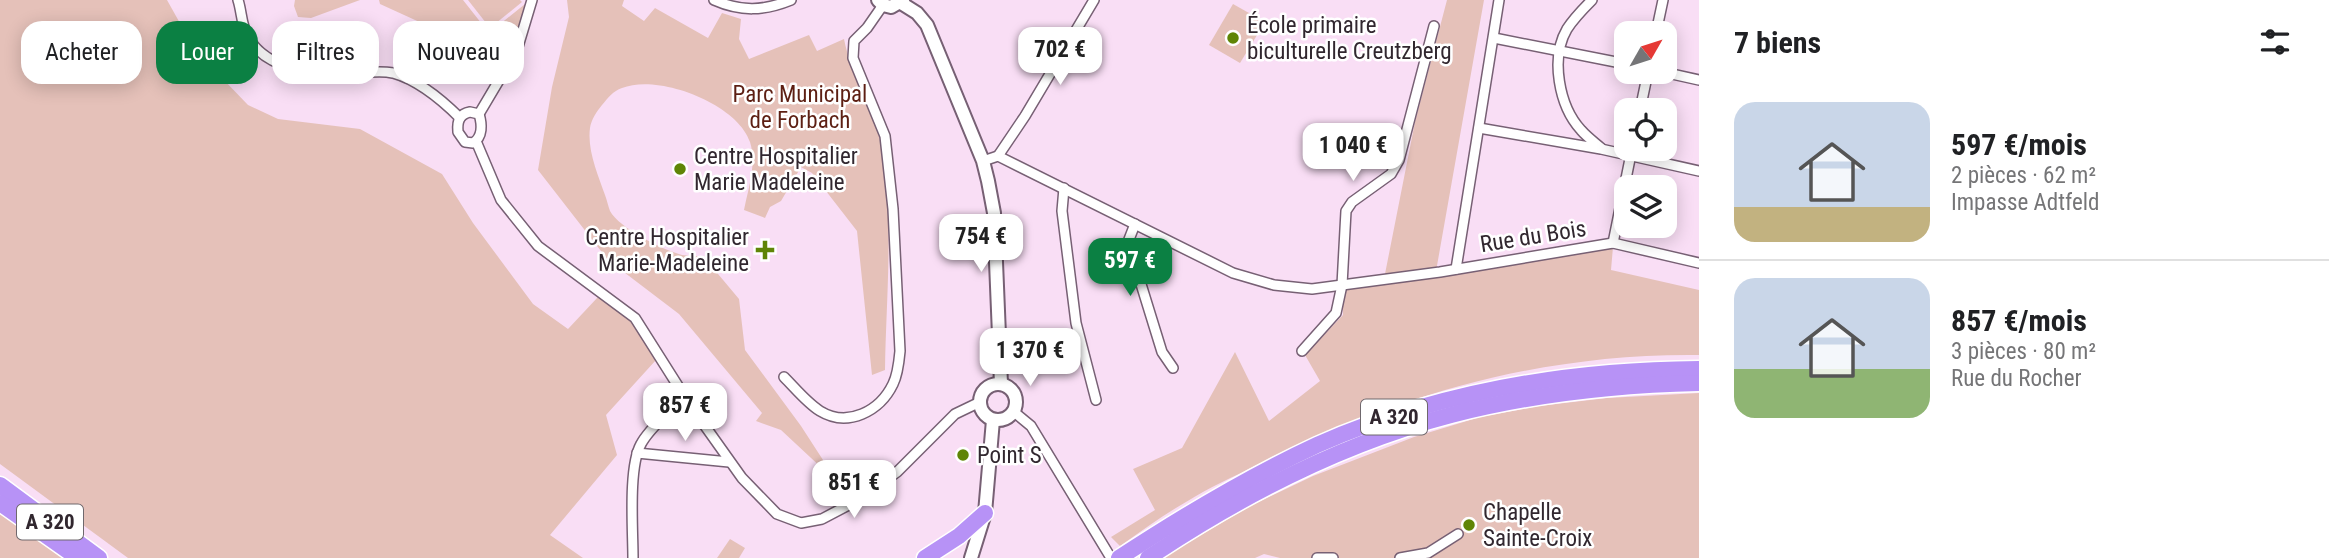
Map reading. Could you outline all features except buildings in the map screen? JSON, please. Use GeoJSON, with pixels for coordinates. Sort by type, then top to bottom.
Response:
{"type":"FeatureCollection","features":[{"type":"Feature","properties":{"kind":"highway","name":"A 320"},"geometry":{"type":"LineString","coordinates":[[1112,555],[1251,478],[1318,445],[1368,425],[1444,401],[1515,384],[1633,369],[1699,369]]}},
{"type":"Feature","properties":{"kind":"highway","name":"A 320"},"geometry":{"type":"LineString","coordinates":[[1148,558],[1186,532],[1278,483],[1363,445],[1449,415],[1573,392],[1634,385],[1699,383]]}},
{"type":"Feature","properties":{"kind":"highway","name":"A 320"},"geometry":{"type":"LineString","coordinates":[[0,485],[99,558]]}},
{"type":"Feature","properties":{"kind":"highway","name":"A 320"},"geometry":{"type":"LineString","coordinates":[[0,503],[78,558]]}},
{"type":"Feature","properties":{"kind":"highway"},"geometry":{"type":"LineString","coordinates":[[928,556],[959,536],[985,513]]}},
{"type":"Feature","properties":{"kind":"highway"},"geometry":{"type":"LineString","coordinates":[[928,556],[944,553],[953,558]]}},
{"type":"Feature","properties":{"kind":"main road"},"geometry":{"type":"LineString","coordinates":[[881,3],[891,7],[902,1],[918,13],[927,25],[983,161],[994,213],[1001,384]]}},
{"type":"Feature","properties":{"kind":"main road"},"geometry":{"type":"LineString","coordinates":[[1001,384],[1010,387],[1017,404],[1014,412],[1005,419],[993,420],[986,416],[980,402],[983,392],[991,385],[1001,384]]}},
{"type":"Feature","properties":{"kind":"main road"},"geometry":{"type":"LineString","coordinates":[[971,558],[985,513],[993,420]]}},
{"type":"Feature","properties":{"kind":"street"},"geometry":{"type":"LineString","coordinates":[[238,0],[242,24],[248,37],[269,59],[303,70],[330,74],[377,71],[392,73],[419,85],[460,118]]}},
{"type":"Feature","properties":{"kind":"street"},"geometry":{"type":"LineString","coordinates":[[532,0],[516,50],[479,114],[481,129],[476,141],[501,200],[538,246],[635,318],[678,386],[681,399],[705,426],[742,478],[777,514],[801,523],[822,519],[860,499],[897,472],[955,414],[980,402]]}},
{"type":"Feature","properties":{"kind":"street"},"geometry":{"type":"LineString","coordinates":[[714,0],[746,10],[791,0]]}},
{"type":"Feature","properties":{"kind":"street"},"geometry":{"type":"LineString","coordinates":[[983,161],[998,156],[1094,0]]}},
{"type":"Feature","properties":{"kind":"street"},"geometry":{"type":"LineString","coordinates":[[1456,269],[1499,0]]}},
{"type":"Feature","properties":{"kind":"street"},"geometry":{"type":"LineString","coordinates":[[1592,0],[1566,30],[1560,50],[1558,79],[1565,103],[1579,129],[1601,149]]}},
{"type":"Feature","properties":{"kind":"street"},"geometry":{"type":"LineString","coordinates":[[1659,21],[1663,0]]}},
{"type":"Feature","properties":{"kind":"street"},"geometry":{"type":"LineString","coordinates":[[784,377],[818,410],[830,416],[846,418],[868,412],[893,385],[897,370],[900,351],[893,209],[885,136],[853,58],[854,41],[867,28],[881,3]]}},
{"type":"Feature","properties":{"kind":"street"},"geometry":{"type":"LineString","coordinates":[[1302,351],[1336,313],[1342,285],[1346,211],[1352,201],[1391,174],[1399,160],[1434,26]]}},
{"type":"Feature","properties":{"kind":"street"},"geometry":{"type":"LineString","coordinates":[[1493,38],[1614,61]]}},
{"type":"Feature","properties":{"kind":"street"},"geometry":{"type":"LineString","coordinates":[[1677,75],[1699,80]]}},
{"type":"Feature","properties":{"kind":"street"},"geometry":{"type":"LineString","coordinates":[[476,141],[465,142],[460,137],[457,125],[465,113],[479,114]]}},
{"type":"Feature","properties":{"kind":"street"},"geometry":{"type":"LineString","coordinates":[[1479,128],[1614,150]]}},
{"type":"Feature","properties":{"kind":"street","name":"Rue du Bois"},"geometry":{"type":"LineString","coordinates":[[998,156],[1233,273],[1274,285],[1312,289],[1613,243],[1699,263]]}},
{"type":"Feature","properties":{"kind":"street"},"geometry":{"type":"LineString","coordinates":[[1613,243],[1630,161]]}},
{"type":"Feature","properties":{"kind":"street"},"geometry":{"type":"LineString","coordinates":[[1664,161],[1699,171]]}},
{"type":"Feature","properties":{"kind":"street"},"geometry":{"type":"LineString","coordinates":[[1065,188],[1062,211],[1076,323],[1096,400]]}},
{"type":"Feature","properties":{"kind":"street"},"geometry":{"type":"LineString","coordinates":[[1135,224],[1128,242],[1162,352],[1173,368]]}},
{"type":"Feature","properties":{"kind":"street"},"geometry":{"type":"LineString","coordinates":[[633,558],[633,482],[641,443],[681,399]]}},
{"type":"Feature","properties":{"kind":"street"},"geometry":{"type":"LineString","coordinates":[[1014,412],[1031,426],[1112,555]]}},
{"type":"Feature","properties":{"kind":"street"},"geometry":{"type":"LineString","coordinates":[[638,453],[729,461]]}},
{"type":"Feature","properties":{"kind":"street"},"geometry":{"type":"LineString","coordinates":[[860,499],[853,481],[874,488]]}},
{"type":"Feature","properties":{"kind":"street"},"geometry":{"type":"LineString","coordinates":[[1400,558],[1428,553],[1458,534]]}},
{"type":"Feature","properties":{"kind":"street"},"geometry":{"type":"LineString","coordinates":[[1317,558],[1333,558]]}},
{"type":"Feature","properties":{"kind":"green space"},"geometry":{"type":"Polygon","coordinates":[[[0,0],[167,0],[179,21],[156,21],[156,84],[228,84],[248,105],[278,119],[360,129],[442,174],[473,223],[533,304],[568,329],[598,297],[632,321],[656,360],[606,415],[617,455],[550,535],[583,558],[128,558],[0,464],[0,0]]]}},
{"type":"Feature","properties":{"kind":"green space"},"geometry":{"type":"Polygon","coordinates":[[[295,0],[360,0],[311,18],[298,17],[295,0]]]}},
{"type":"Feature","properties":{"kind":"green space"},"geometry":{"type":"Polygon","coordinates":[[[379,0],[463,0],[480,21],[417,21],[380,4],[379,0]]]}},
{"type":"Feature","properties":{"kind":"green space"},"geometry":{"type":"Polygon","coordinates":[[[468,0],[522,2],[499,21],[484,21],[468,0]]]}},
{"type":"Feature","properties":{"kind":"green space","name":"Parc Municipal de Forbach"},"geometry":{"type":"Polygon","coordinates":[[[567,0],[624,0],[622,6],[644,21],[655,8],[708,38],[722,13],[741,19],[739,39],[749,59],[809,35],[817,51],[844,39],[851,65],[872,115],[885,167],[888,254],[885,370],[872,375],[857,231],[812,173],[801,167],[781,201],[770,207],[765,218],[744,210],[753,159],[750,142],[743,128],[714,104],[675,88],[637,84],[613,93],[594,116],[589,136],[596,171],[615,218],[642,238],[664,248],[682,255],[703,256],[739,299],[745,350],[801,426],[823,460],[825,471],[781,430],[756,421],[762,413],[679,314],[608,260],[538,170],[552,87],[569,17],[567,0]]]}},
{"type":"Feature","properties":{"kind":"green space"},"geometry":{"type":"Polygon","coordinates":[[[1447,0],[1484,0],[1435,277],[1613,247],[1611,270],[1699,290],[1699,355],[1640,356],[1527,370],[1417,399],[1310,440],[1221,483],[1169,512],[1120,546],[1111,537],[1155,510],[1133,469],[1182,448],[1235,352],[1269,421],[1320,381],[1305,355],[1343,315],[1343,292],[1385,274],[1415,122],[1447,0]]]}},
{"type":"Feature","properties":{"kind":"green space"},"geometry":{"type":"Polygon","coordinates":[[[525,4],[521,21],[504,21],[525,4]]]}},
{"type":"Feature","properties":{"kind":"green space"},"geometry":{"type":"Polygon","coordinates":[[[1233,4],[1265,22],[1240,63],[1209,45],[1233,4]]]}},
{"type":"Feature","properties":{"kind":"green space"},"geometry":{"type":"Polygon","coordinates":[[[1699,393],[1699,558],[1280,558],[1264,554],[1255,558],[1162,558],[1248,507],[1313,476],[1414,437],[1480,417],[1539,406],[1607,398],[1699,393]]]}},
{"type":"Feature","properties":{"kind":"green space"},"geometry":{"type":"Polygon","coordinates":[[[0,513],[63,558],[0,558],[0,513]]]}},
{"type":"Feature","properties":{"kind":"green space"},"geometry":{"type":"Polygon","coordinates":[[[730,539],[745,548],[739,558],[717,558],[730,539]]]}},
{"type":"Feature","properties":{"kind":"place","name":"École primaire biculturelle Creutzberg"},"geometry":{"type":"Point","coordinates":[1233,38]}},
{"type":"Feature","properties":{"kind":"place","name":"Centre Hospitalier Marie Madeleine"},"geometry":{"type":"Point","coordinates":[680,169]}},
{"type":"Feature","properties":{"kind":"place","name":"Centre Hospitalier Marie-Madeleine"},"geometry":{"type":"Point","coordinates":[765,250]}},
{"type":"Feature","properties":{"kind":"place","name":"Point S"},"geometry":{"type":"Point","coordinates":[963,455]}},
{"type":"Feature","properties":{"kind":"place","name":"Chapelle Sainte-Croix"},"geometry":{"type":"Point","coordinates":[1469,525]}}]}
